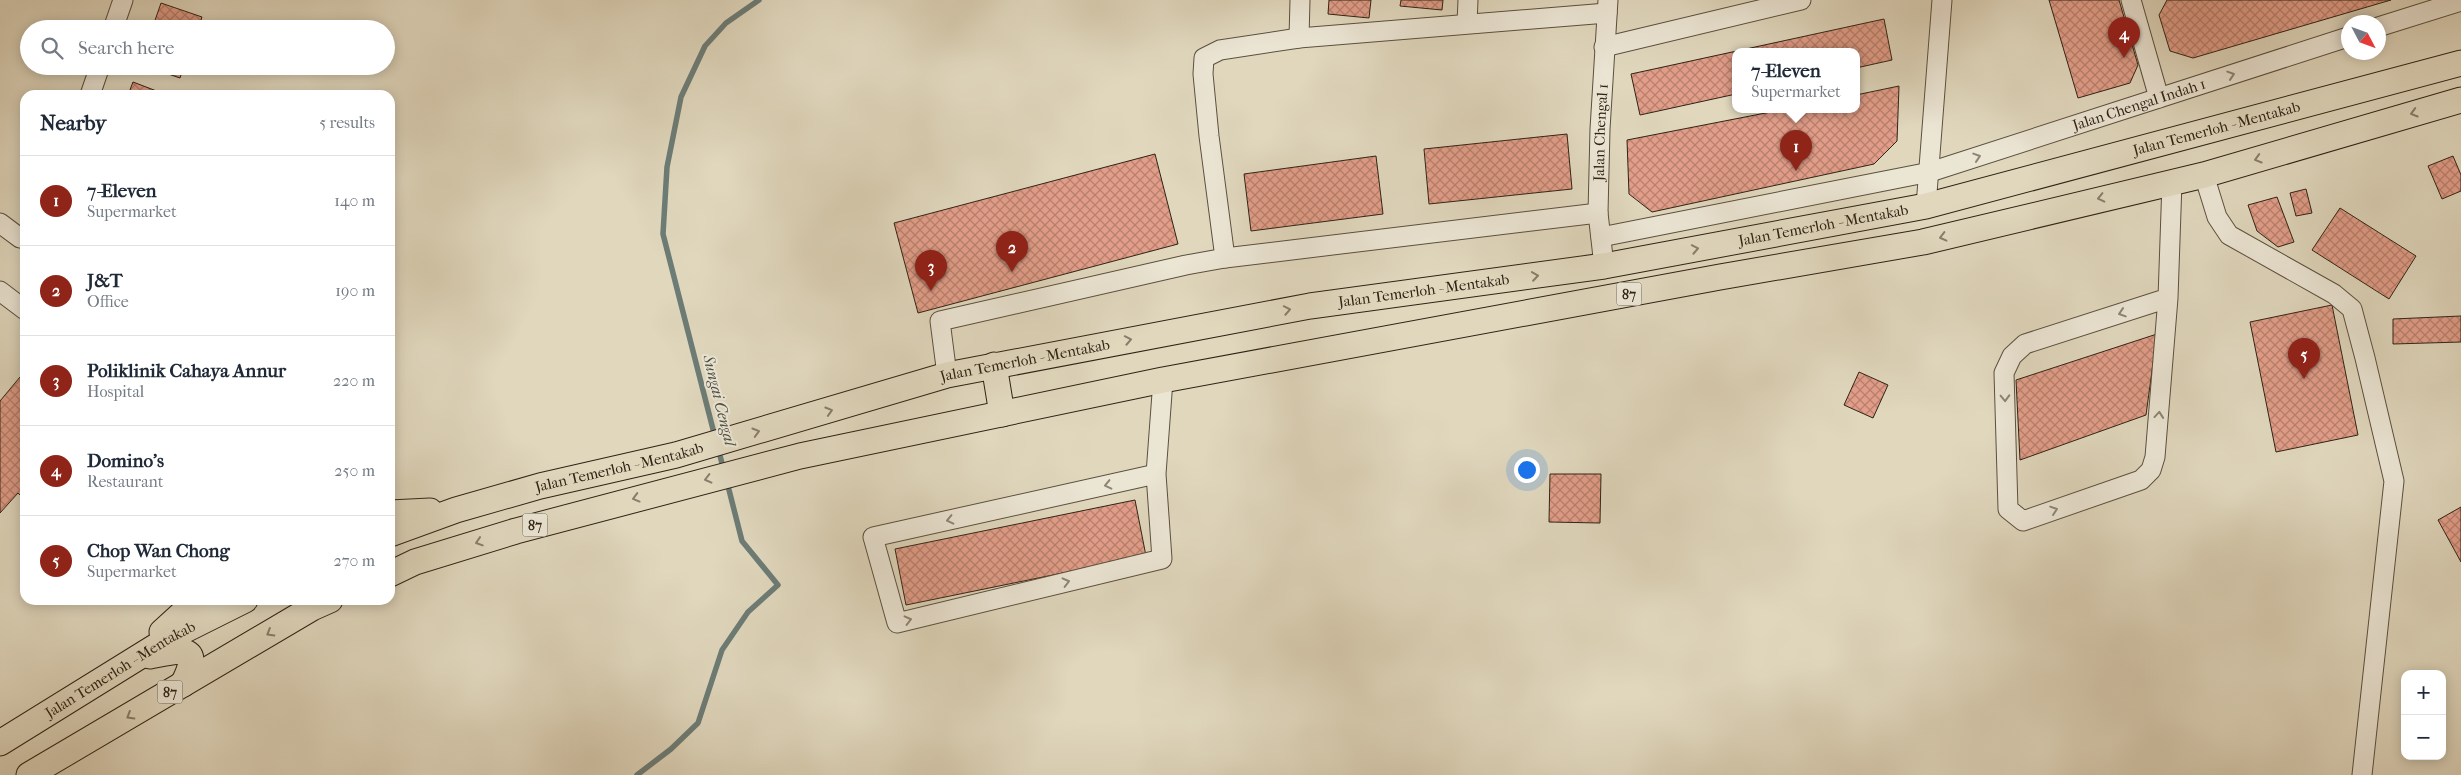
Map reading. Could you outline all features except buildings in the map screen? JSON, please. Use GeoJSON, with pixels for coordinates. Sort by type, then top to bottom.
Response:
{"type":"FeatureCollection","features":[{"type":"Feature","properties":{"kind":"main road","name":"Jalan Temerloh - Mentakab"},"geometry":{"type":"LineString","coordinates":[[395,532],[456,510],[540,486],[676,455],[948,375],[1310,306],[1604,266],[1926,206],[2461,63]]}},
{"type":"Feature","properties":{"kind":"main road","name":"87"},"geometry":{"type":"LineString","coordinates":[[395,572],[415,562],[516,531],[790,458],[1163,380],[1711,278],[1923,242],[2204,175],[2461,100]]}},
{"type":"Feature","properties":{"kind":"main road"},"geometry":{"type":"LineString","coordinates":[[994,365],[1002,414]]}},
{"type":"Feature","properties":{"kind":"main road"},"geometry":{"type":"LineString","coordinates":[[395,513],[456,510]]}},
{"type":"Feature","properties":{"kind":"main road"},"geometry":{"type":"LineString","coordinates":[[133,660],[192,605]]}},
{"type":"Feature","properties":{"kind":"main road","name":"Jalan Temerloh - Mentakab"},"geometry":{"type":"LineString","coordinates":[[0,743],[133,660],[235,605]]}},
{"type":"Feature","properties":{"kind":"main road","name":"87"},"geometry":{"type":"LineString","coordinates":[[29,775],[314,605]]}},
{"type":"Feature","properties":{"kind":"main road"},"geometry":{"type":"LineString","coordinates":[[133,660],[176,650],[186,652],[192,658],[192,666],[183,684]]}},
{"type":"Feature","properties":{"kind":"street"},"geometry":{"type":"LineString","coordinates":[[116,20],[123,0]]}},
{"type":"Feature","properties":{"kind":"street"},"geometry":{"type":"LineString","coordinates":[[1299,38],[1300,0]]}},
{"type":"Feature","properties":{"kind":"street"},"geometry":{"type":"LineString","coordinates":[[1467,23],[1468,0]]}},
{"type":"Feature","properties":{"kind":"street"},"geometry":{"type":"LineString","coordinates":[[1604,47],[1801,0]]}},
{"type":"Feature","properties":{"kind":"street"},"geometry":{"type":"LineString","coordinates":[[1926,206],[1942,0]]}},
{"type":"Feature","properties":{"kind":"street"},"geometry":{"type":"LineString","coordinates":[[2131,0],[2159,98]]}},
{"type":"Feature","properties":{"kind":"street"},"geometry":{"type":"LineString","coordinates":[[2386,24],[2461,0]]}},
{"type":"Feature","properties":{"kind":"street"},"geometry":{"type":"LineString","coordinates":[[1225,258],[1209,136],[1203,74],[1204,58],[1220,50],[1299,38],[1467,23],[1608,7]]}},
{"type":"Feature","properties":{"kind":"street","name":"Jalan Chengal 1"},"geometry":{"type":"LineString","coordinates":[[1604,266],[1598,213],[1600,129],[1608,7]]}},
{"type":"Feature","properties":{"kind":"street","name":"Jalan Chengal Indah 1"},"geometry":{"type":"LineString","coordinates":[[1601,237],[1930,172],[2341,39]]}},
{"type":"Feature","properties":{"kind":"street"},"geometry":{"type":"LineString","coordinates":[[92,90],[97,75]]}},
{"type":"Feature","properties":{"kind":"street"},"geometry":{"type":"LineString","coordinates":[[2204,175],[2217,217],[2229,235],[2334,294],[2352,309],[2394,481],[2362,775]]}},
{"type":"Feature","properties":{"kind":"street"},"geometry":{"type":"LineString","coordinates":[[2168,298],[2025,344],[2012,356],[2004,373],[2008,509],[2024,521],[2141,480],[2151,470],[2155,457],[2168,298],[2172,182]]}},
{"type":"Feature","properties":{"kind":"street"},"geometry":{"type":"LineString","coordinates":[[948,375],[940,321],[1186,265],[1225,258],[1598,213]]}},
{"type":"Feature","properties":{"kind":"street"},"geometry":{"type":"LineString","coordinates":[[0,223],[20,238]]}},
{"type":"Feature","properties":{"kind":"street"},"geometry":{"type":"LineString","coordinates":[[0,291],[20,306]]}},
{"type":"Feature","properties":{"kind":"street"},"geometry":{"type":"LineString","coordinates":[[1156,474],[872,538],[897,623],[1162,559],[1156,474],[1163,380]]}},
{"type":"Feature","properties":{"kind":"waterway","name":"Sungai Cengal"},"geometry":{"type":"LineString","coordinates":[[715,437],[663,234],[667,167],[681,97],[705,46],[726,23],[759,0]]}},
{"type":"Feature","properties":{"kind":"waterway","name":"Sungai Cengal"},"geometry":{"type":"LineString","coordinates":[[718,448],[724,471]]}},
{"type":"Feature","properties":{"kind":"waterway","name":"Sungai Cengal"},"geometry":{"type":"LineString","coordinates":[[637,775],[671,749],[698,723],[722,650],[748,612],[778,585],[742,541],[727,482]]}},
{"type":"Feature","properties":{"kind":"place","name":"Domino's"},"geometry":{"type":"Point","coordinates":[2124,58]}},
{"type":"Feature","properties":{"kind":"place","name":"7-Eleven"},"geometry":{"type":"Point","coordinates":[1796,171]}},
{"type":"Feature","properties":{"kind":"place","name":"J&T"},"geometry":{"type":"Point","coordinates":[1012,272]}},
{"type":"Feature","properties":{"kind":"place","name":"Poliklinik Cahaya Annur"},"geometry":{"type":"Point","coordinates":[931,291]}},
{"type":"Feature","properties":{"kind":"place","name":"Chop Wan Chong"},"geometry":{"type":"Point","coordinates":[2304,379]}}]}
